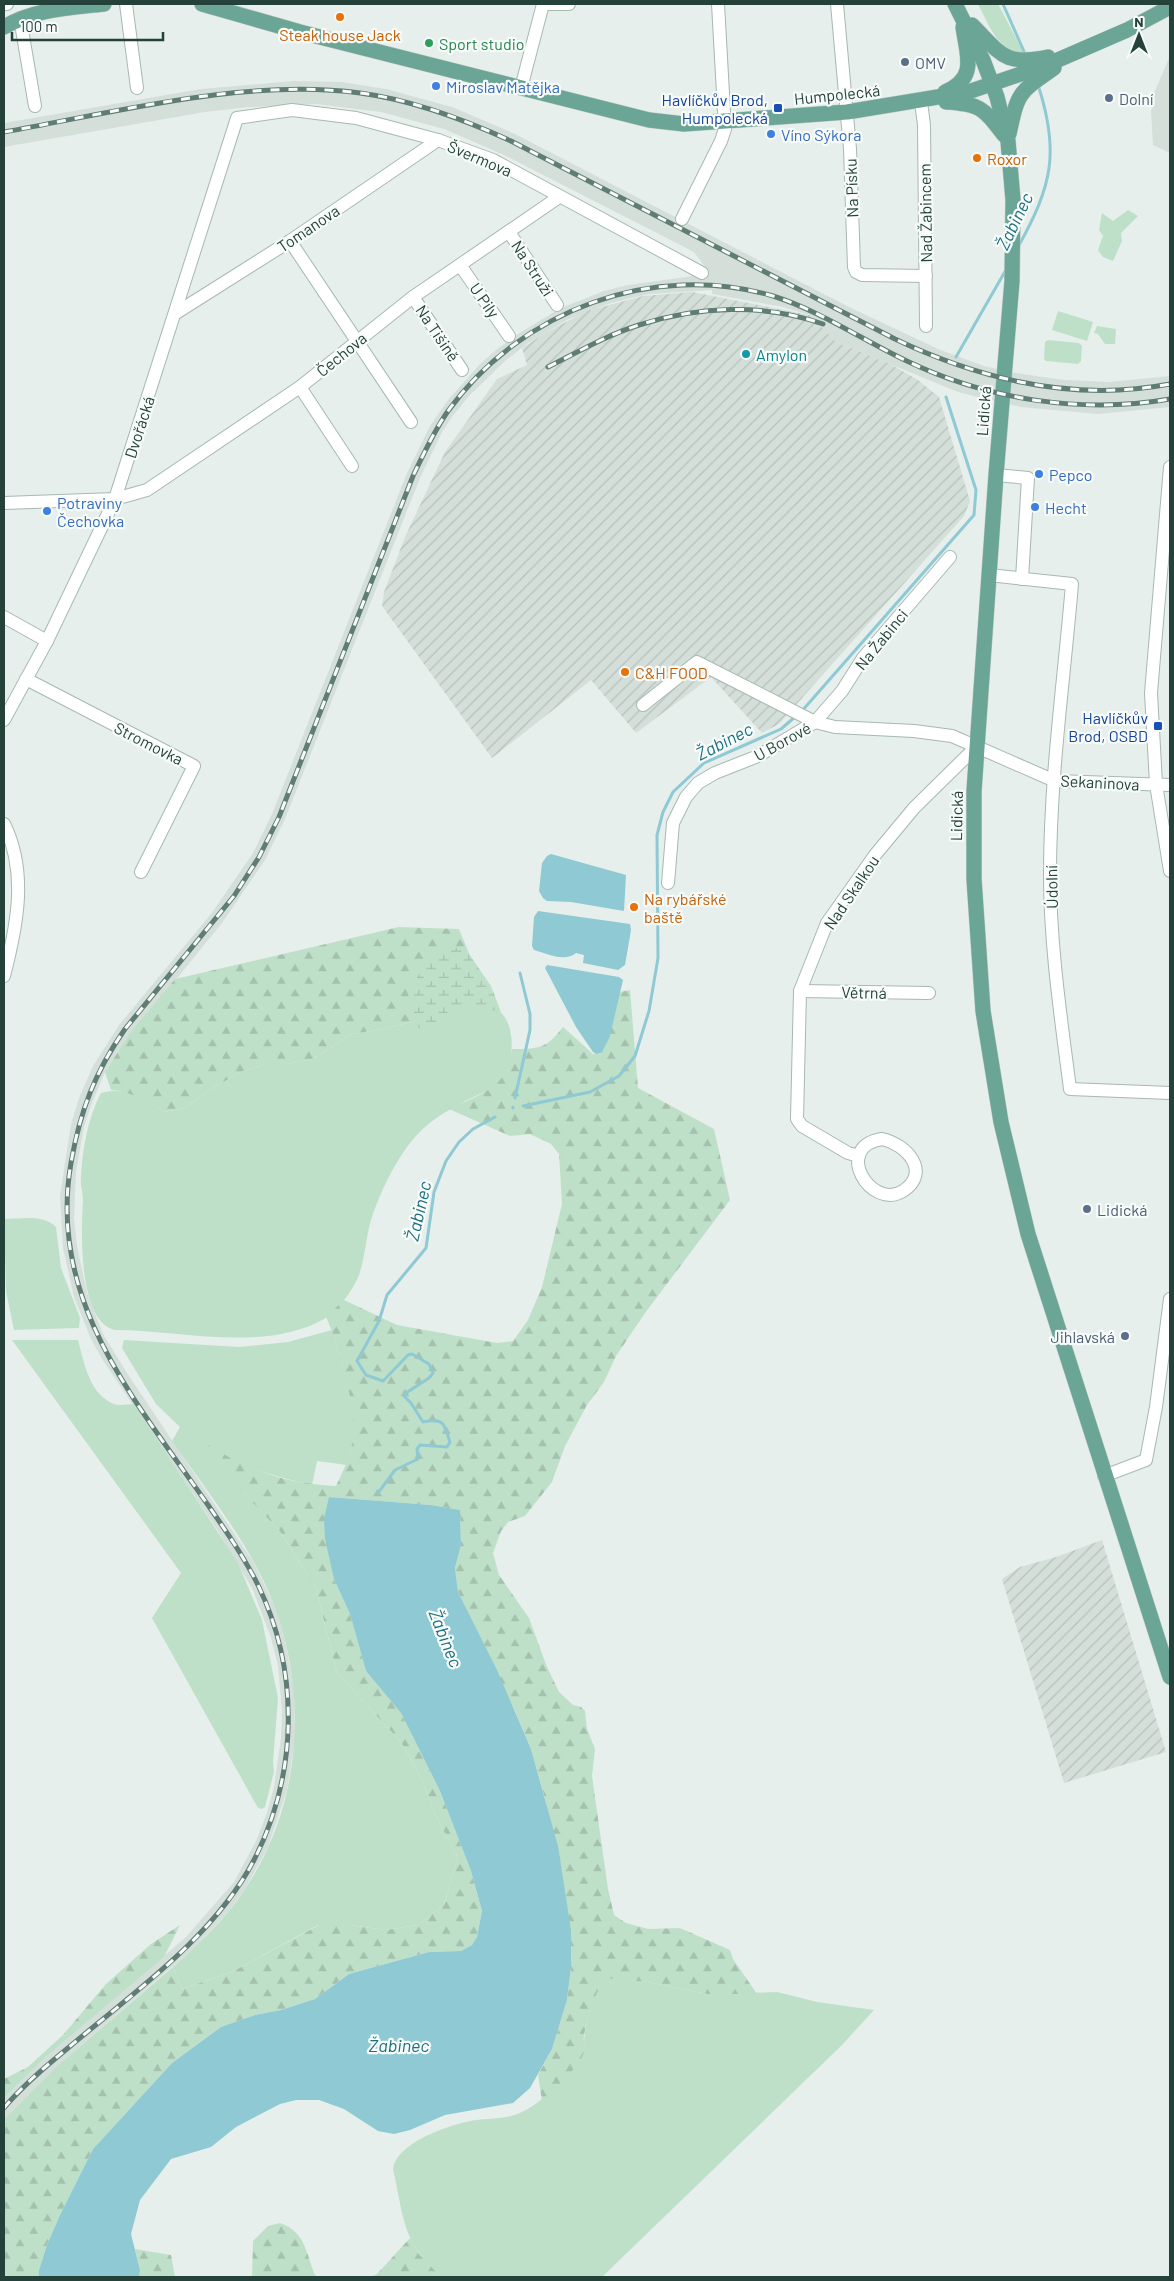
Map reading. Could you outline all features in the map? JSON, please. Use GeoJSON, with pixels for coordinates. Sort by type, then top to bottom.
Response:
{"type":"FeatureCollection","features":[{"type":"Feature","properties":{"kind":"main road"},"geometry":{"type":"LineString","coordinates":[[4,27],[20,18],[54,6],[104,4]]}},
{"type":"Feature","properties":{"kind":"main road","name":"Humpolecká"},"geometry":{"type":"LineString","coordinates":[[202,4],[284,28],[662,123],[726,122],[847,112],[921,102],[994,85],[1044,66]]}},
{"type":"Feature","properties":{"kind":"main road"},"geometry":{"type":"LineString","coordinates":[[960,16],[1008,57],[1044,66],[1127,30],[1170,7]]}},
{"type":"Feature","properties":{"kind":"main road","name":"Humpolecká"},"geometry":{"type":"LineString","coordinates":[[921,102],[957,86],[967,75],[968,60],[960,16]]}},
{"type":"Feature","properties":{"kind":"main road","name":"Lidická"},"geometry":{"type":"LineString","coordinates":[[960,16],[994,85],[1008,141],[1014,231],[1012,282],[976,747],[973,846],[983,1011],[999,1113],[1028,1234],[1170,1677]]}},
{"type":"Feature","properties":{"kind":"main road","name":"Lidická"},"geometry":{"type":"LineString","coordinates":[[1008,141],[1020,95],[1044,66]]}},
{"type":"Feature","properties":{"kind":"main road","name":"Humpolecká"},"geometry":{"type":"LineString","coordinates":[[921,102],[964,103],[978,106],[991,118],[1008,141]]}},
{"type":"Feature","properties":{"kind":"street"},"geometry":{"type":"LineString","coordinates":[[126,4],[137,88]]}},
{"type":"Feature","properties":{"kind":"street"},"geometry":{"type":"LineString","coordinates":[[521,88],[543,4]]}},
{"type":"Feature","properties":{"kind":"street"},"geometry":{"type":"LineString","coordinates":[[548,4],[570,4]]}},
{"type":"Feature","properties":{"kind":"street"},"geometry":{"type":"LineString","coordinates":[[682,219],[721,141],[726,122],[718,4]]}},
{"type":"Feature","properties":{"kind":"street","name":"Na Písku"},"geometry":{"type":"LineString","coordinates":[[837,4],[847,112],[854,267],[856,272],[862,275],[926,276]]}},
{"type":"Feature","properties":{"kind":"street"},"geometry":{"type":"LineString","coordinates":[[20,18],[35,106]]}},
{"type":"Feature","properties":{"kind":"street","name":"Nad Žabincem"},"geometry":{"type":"LineString","coordinates":[[921,102],[924,125],[926,326]]}},
{"type":"Feature","properties":{"kind":"street","name":"Švermova"},"geometry":{"type":"LineString","coordinates":[[237,118],[292,110],[356,118],[438,140],[493,160],[702,273]]}},
{"type":"Feature","properties":{"kind":"street","name":"Dvořácká"},"geometry":{"type":"LineString","coordinates":[[4,720],[47,641],[115,499],[237,118]]}},
{"type":"Feature","properties":{"kind":"street","name":"Tomanova"},"geometry":{"type":"LineString","coordinates":[[176,313],[290,241],[438,140]]}},
{"type":"Feature","properties":{"kind":"street","name":"Čechova"},"geometry":{"type":"LineString","coordinates":[[4,503],[115,499],[147,490],[300,387],[413,297],[559,197]]}},
{"type":"Feature","properties":{"kind":"street","name":"Na Struži"},"geometry":{"type":"LineString","coordinates":[[509,232],[557,305]]}},
{"type":"Feature","properties":{"kind":"street"},"geometry":{"type":"LineString","coordinates":[[290,241],[411,422]]}},
{"type":"Feature","properties":{"kind":"street","name":"U Pily"},"geometry":{"type":"LineString","coordinates":[[460,265],[509,336]]}},
{"type":"Feature","properties":{"kind":"street","name":"Na Tišině"},"geometry":{"type":"LineString","coordinates":[[413,297],[462,370]]}},
{"type":"Feature","properties":{"kind":"street"},"geometry":{"type":"LineString","coordinates":[[300,387],[352,466]]}},
{"type":"Feature","properties":{"kind":"street"},"geometry":{"type":"LineString","coordinates":[[1170,467],[1165,593],[1151,686],[1156,784],[1170,871]]}},
{"type":"Feature","properties":{"kind":"street"},"geometry":{"type":"LineString","coordinates":[[988,575],[1022,579],[1028,478],[996,475]]}},
{"type":"Feature","properties":{"kind":"street","name":"Na Žabinci"},"geometry":{"type":"LineString","coordinates":[[809,720],[842,691],[863,658],[950,557]]}},
{"type":"Feature","properties":{"kind":"street","name":"Údolní"},"geometry":{"type":"LineString","coordinates":[[1022,579],[1072,584],[1055,781],[1050,875],[1055,977],[1070,1089],[1170,1093]]}},
{"type":"Feature","properties":{"kind":"street"},"geometry":{"type":"LineString","coordinates":[[4,617],[47,641]]}},
{"type":"Feature","properties":{"kind":"street"},"geometry":{"type":"LineString","coordinates":[[642,705],[697,662],[809,720]]}},
{"type":"Feature","properties":{"kind":"street","name":"Stromovka"},"geometry":{"type":"LineString","coordinates":[[26,679],[194,766],[141,872]]}},
{"type":"Feature","properties":{"kind":"street","name":"U Borové"},"geometry":{"type":"LineString","coordinates":[[668,884],[673,823],[686,797],[698,783],[715,772],[758,756],[809,720],[835,727],[914,731],[952,736],[976,747]]}},
{"type":"Feature","properties":{"kind":"street","name":"Sekaninova"},"geometry":{"type":"LineString","coordinates":[[976,747],[1055,781],[1170,785]]}},
{"type":"Feature","properties":{"kind":"street","name":"Nad Skalkou"},"geometry":{"type":"LineString","coordinates":[[859,1156],[848,1153],[802,1126],[797,1119],[800,991],[827,923],[875,855],[914,808],[976,747]]}},
{"type":"Feature","properties":{"kind":"street"},"geometry":{"type":"LineString","coordinates":[[4,824],[15,853],[19,886],[16,919],[4,976]]}},
{"type":"Feature","properties":{"kind":"street","name":"Větrná"},"geometry":{"type":"LineString","coordinates":[[800,991],[929,993]]}},
{"type":"Feature","properties":{"kind":"street"},"geometry":{"type":"LineString","coordinates":[[882,1139],[899,1144],[912,1156],[915,1164],[913,1181],[908,1187],[894,1194],[878,1192],[863,1179],[858,1166],[859,1156],[866,1145],[874,1141],[882,1139]]}},
{"type":"Feature","properties":{"kind":"street"},"geometry":{"type":"LineString","coordinates":[[1104,1476],[1146,1460],[1156,1407],[1170,1299]]}},
{"type":"Feature","properties":{"kind":"shaded area"},"geometry":{"type":"Polygon","coordinates":[[[1170,56],[1170,153],[1153,145],[1151,111],[1155,102],[1151,100],[1170,56]]]}},
{"type":"Feature","properties":{"kind":"shaded area"},"geometry":{"type":"Polygon","coordinates":[[[293,81],[341,82],[386,89],[452,107],[515,134],[847,306],[938,349],[984,366],[1064,380],[1109,382],[1170,376],[1170,407],[1098,414],[1021,407],[985,399],[958,392],[836,342],[810,315],[783,307],[712,294],[712,290],[650,294],[608,304],[567,320],[528,343],[505,361],[469,396],[452,417],[442,432],[420,478],[285,819],[265,860],[222,923],[118,1051],[105,1072],[84,1127],[76,1172],[74,1218],[77,1246],[87,1293],[103,1334],[254,1563],[276,1609],[284,1635],[294,1688],[295,1739],[287,1790],[268,1847],[245,1889],[228,1912],[195,1947],[57,2066],[4,2119],[4,2098],[48,2055],[186,1937],[234,1882],[256,1841],[267,1813],[274,1787],[281,1738],[282,1711],[278,1666],[271,1638],[253,1590],[218,1531],[102,1359],[91,1339],[74,1297],[63,1248],[60,1196],[71,1124],[79,1098],[93,1066],[119,1025],[211,914],[253,853],[272,814],[407,473],[430,426],[448,400],[480,364],[496,350],[521,332],[561,308],[604,291],[628,285],[709,272],[694,252],[504,155],[444,129],[381,112],[316,104],[249,107],[205,112],[4,147],[4,123],[201,89],[293,81]]]}},
{"type":"Feature","properties":{"kind":"shaded area","name":"Amylon"},"geometry":{"type":"Polygon","coordinates":[[[692,292],[810,315],[836,342],[890,364],[918,380],[939,397],[970,501],[964,516],[779,724],[762,733],[711,677],[636,733],[591,680],[492,758],[382,606],[384,592],[405,537],[445,452],[497,379],[527,365],[522,348],[545,333],[587,311],[643,296],[692,292]]]}},
{"type":"Feature","properties":{"kind":"shaded area"},"geometry":{"type":"Polygon","coordinates":[[[1102,1540],[1166,1752],[1064,1783],[1002,1579],[1020,1567],[1056,1557],[1102,1540]]]}},
{"type":"Feature","properties":{"kind":"green space"},"geometry":{"type":"Polygon","coordinates":[[[978,4],[998,4],[1026,57],[1001,43],[991,29],[978,4]]]}},
{"type":"Feature","properties":{"kind":"green space"},"geometry":{"type":"Polygon","coordinates":[[[1128,210],[1138,216],[1121,233],[1122,241],[1113,261],[1103,257],[1098,250],[1103,236],[1099,230],[1102,213],[1113,221],[1128,210]]]}},
{"type":"Feature","properties":{"kind":"green space"},"geometry":{"type":"Polygon","coordinates":[[[1058,311],[1093,322],[1087,341],[1052,330],[1058,311]]]}},
{"type":"Feature","properties":{"kind":"green space"},"geometry":{"type":"Polygon","coordinates":[[[1097,326],[1116,329],[1115,344],[1105,344],[1098,334],[1094,333],[1097,326]]]}},
{"type":"Feature","properties":{"kind":"green space"},"geometry":{"type":"Polygon","coordinates":[[[1048,340],[1079,343],[1082,346],[1081,361],[1078,364],[1046,361],[1044,359],[1045,342],[1048,340]]]}},
{"type":"Feature","properties":{"kind":"green space"},"geometry":{"type":"Polygon","coordinates":[[[399,927],[459,929],[490,1005],[475,1001],[412,1022],[352,1034],[313,1059],[287,1064],[266,1064],[241,1072],[211,1089],[185,1108],[164,1112],[139,1097],[111,1090],[105,1072],[130,1033],[175,979],[399,927]]]}},
{"type":"Feature","properties":{"kind":"green space"},"geometry":{"type":"Polygon","coordinates":[[[441,948],[465,948],[491,986],[501,1012],[472,1007],[458,1008],[445,1014],[432,1025],[419,1029],[408,993],[425,964],[441,948]]]}},
{"type":"Feature","properties":{"kind":"green space"},"geometry":{"type":"Polygon","coordinates":[[[630,990],[638,1088],[714,1129],[730,1200],[645,1313],[616,1356],[604,1382],[587,1405],[565,1446],[552,1482],[525,1516],[508,1522],[501,1531],[493,1553],[499,1575],[529,1618],[547,1667],[559,1692],[573,1705],[581,1707],[585,1711],[587,1729],[595,1749],[592,1776],[608,1889],[614,1915],[626,1923],[648,1929],[680,1928],[730,1950],[733,1959],[757,1994],[708,1994],[647,1982],[604,1978],[587,2021],[582,2057],[566,2077],[542,2101],[538,2075],[552,2049],[567,2000],[571,1967],[571,1930],[546,1802],[531,1749],[515,1711],[458,1592],[455,1568],[461,1545],[460,1510],[431,1505],[329,1497],[334,1579],[350,1614],[366,1671],[401,1713],[440,1791],[471,1871],[482,1911],[477,1937],[472,1945],[461,1951],[429,1952],[349,1974],[315,1999],[281,2010],[255,2015],[221,2027],[172,2063],[93,2149],[47,2245],[39,2270],[39,2277],[4,2277],[4,2119],[57,2066],[173,1967],[182,1989],[234,1971],[319,1925],[349,1925],[386,1930],[418,1925],[444,1905],[458,1858],[435,1814],[422,1780],[401,1742],[337,1673],[316,1588],[279,1530],[180,1427],[217,1451],[253,1468],[292,1480],[336,1486],[349,1454],[354,1428],[351,1402],[343,1369],[334,1336],[326,1317],[344,1300],[397,1325],[497,1343],[513,1341],[528,1320],[542,1287],[562,1204],[559,1154],[551,1144],[530,1134],[510,1136],[449,1109],[482,1094],[499,1081],[505,1073],[512,1049],[536,1048],[547,1044],[563,1027],[593,1054],[601,1054],[604,1050],[620,992],[630,990]]]}},
{"type":"Feature","properties":{"kind":"green space"},"geometry":{"type":"Polygon","coordinates":[[[460,1003],[489,1007],[497,1010],[504,1016],[511,1035],[512,1046],[511,1058],[504,1078],[487,1091],[467,1100],[435,1119],[418,1133],[411,1142],[389,1177],[373,1213],[359,1275],[349,1293],[335,1311],[324,1319],[300,1329],[275,1335],[248,1337],[115,1330],[103,1323],[94,1311],[84,1274],[81,1181],[86,1134],[96,1102],[101,1093],[109,1091],[126,1092],[150,1102],[164,1112],[185,1108],[211,1089],[241,1072],[266,1064],[287,1064],[313,1059],[352,1034],[412,1022],[460,1003]]]}},
{"type":"Feature","properties":{"kind":"green space"},"geometry":{"type":"Polygon","coordinates":[[[4,1219],[45,1220],[56,1227],[61,1268],[80,1318],[79,1328],[14,1330],[6,1291],[4,1219]]]}},
{"type":"Feature","properties":{"kind":"green space"},"geometry":{"type":"Polygon","coordinates":[[[332,1330],[354,1407],[354,1436],[347,1465],[317,1461],[312,1485],[243,1465],[216,1452],[183,1429],[279,1530],[316,1588],[337,1673],[401,1742],[422,1780],[435,1814],[458,1858],[444,1905],[418,1925],[386,1930],[349,1925],[318,1925],[234,1971],[182,1989],[173,1967],[212,1930],[238,1900],[265,1854],[280,1817],[290,1779],[294,1739],[294,1699],[289,1660],[280,1621],[265,1584],[233,1528],[172,1441],[180,1427],[156,1404],[122,1348],[124,1340],[239,1347],[288,1342],[332,1330]]]}},
{"type":"Feature","properties":{"kind":"green space"},"geometry":{"type":"Polygon","coordinates":[[[12,1340],[78,1340],[85,1367],[93,1385],[99,1393],[114,1404],[134,1404],[238,1563],[262,1620],[278,1698],[273,1762],[274,1772],[265,1807],[262,1809],[258,1808],[152,1618],[181,1573],[12,1340]]]}},
{"type":"Feature","properties":{"kind":"green space"},"geometry":{"type":"Polygon","coordinates":[[[180,1925],[164,1957],[48,2055],[4,2098],[4,2079],[28,2067],[63,2035],[106,1984],[151,1944],[180,1925]]]}},
{"type":"Feature","properties":{"kind":"green space"},"geometry":{"type":"Polygon","coordinates":[[[604,1977],[647,1982],[708,1994],[777,1992],[817,2002],[874,2010],[841,2046],[602,2277],[441,2277],[418,2252],[406,2228],[393,2169],[396,2160],[412,2144],[434,2132],[466,2122],[515,2115],[532,2107],[549,2093],[584,2051],[589,2013],[604,1977]]]}},
{"type":"Feature","properties":{"kind":"green space"},"geometry":{"type":"Polygon","coordinates":[[[280,2223],[295,2231],[300,2237],[315,2275],[318,2277],[252,2277],[253,2241],[268,2226],[280,2223]]]}},
{"type":"Feature","properties":{"kind":"green space"},"geometry":{"type":"Polygon","coordinates":[[[410,2238],[419,2254],[441,2277],[371,2277],[377,2274],[410,2238]]]}},
{"type":"Feature","properties":{"kind":"green space"},"geometry":{"type":"Polygon","coordinates":[[[135,2249],[171,2255],[175,2277],[139,2277],[140,2270],[135,2249]]]}},
{"type":"Feature","properties":{"kind":"water"},"geometry":{"type":"Polygon","coordinates":[[[551,854],[626,875],[624,911],[571,902],[547,901],[543,898],[539,891],[542,863],[551,854]]]}},
{"type":"Feature","properties":{"kind":"water"},"geometry":{"type":"Polygon","coordinates":[[[538,911],[630,924],[631,930],[625,965],[618,970],[583,963],[584,955],[576,953],[572,956],[561,957],[534,950],[532,946],[534,917],[538,911]]]}},
{"type":"Feature","properties":{"kind":"water"},"geometry":{"type":"Polygon","coordinates":[[[547,965],[619,977],[623,980],[610,1036],[602,1053],[596,1054],[593,1052],[576,1027],[545,968],[547,965]]]}},
{"type":"Feature","properties":{"kind":"water","name":"Žabinec"},"geometry":{"type":"Polygon","coordinates":[[[329,1497],[431,1505],[460,1510],[461,1545],[455,1568],[458,1592],[497,1670],[531,1749],[558,1846],[571,1930],[571,1967],[567,2000],[552,2049],[530,2088],[513,2103],[445,2115],[410,2130],[394,2134],[378,2131],[344,2109],[319,2100],[296,2100],[280,2104],[236,2127],[211,2147],[171,2159],[140,2200],[131,2234],[140,2270],[139,2277],[39,2277],[39,2270],[47,2245],[93,2149],[172,2063],[221,2027],[255,2015],[281,2010],[315,1999],[349,1974],[429,1952],[461,1951],[472,1945],[477,1937],[482,1911],[471,1871],[440,1791],[401,1713],[366,1671],[350,1614],[334,1579],[325,1539],[324,1519],[329,1497]]]}},
{"type":"Feature","properties":{"kind":"waterway","name":"Žabinec"},"geometry":{"type":"LineString","coordinates":[[1003,4],[1026,56]]}},
{"type":"Feature","properties":{"kind":"waterway","name":"Žabinec"},"geometry":{"type":"LineString","coordinates":[[1018,247],[1039,205],[1049,168],[1049,130],[1038,85]]}},
{"type":"Feature","properties":{"kind":"waterway","name":"Žabinec"},"geometry":{"type":"LineString","coordinates":[[956,357],[1007,268]]}},
{"type":"Feature","properties":{"kind":"waterway","name":"Žabinec"},"geometry":{"type":"LineString","coordinates":[[801,712],[974,515],[976,490],[946,397]]}},
{"type":"Feature","properties":{"kind":"waterway","name":"Žabinec"},"geometry":{"type":"LineString","coordinates":[[523,1106],[590,1092],[619,1076],[635,1056],[649,1011],[658,958],[657,835],[663,812],[673,792],[704,763],[781,729],[796,716]]}},
{"type":"Feature","properties":{"kind":"waterway"},"geometry":{"type":"LineString","coordinates":[[515,1098],[530,1030],[530,1014],[520,973]]}},
{"type":"Feature","properties":{"kind":"waterway","name":"Žabinec"},"geometry":{"type":"LineString","coordinates":[[378,1493],[395,1470],[418,1459],[417,1449],[420,1445],[447,1447],[450,1442],[442,1423],[435,1421],[423,1422],[411,1403],[404,1396],[433,1373],[429,1364],[412,1354],[408,1355],[383,1381],[366,1375],[357,1361],[379,1321],[387,1295],[426,1248],[434,1192],[446,1161],[459,1142],[473,1129],[495,1117]]}},
{"type":"Feature","properties":{"kind":"railway"},"geometry":{"type":"LineString","coordinates":[[4,132],[181,99],[227,93],[316,90],[360,93],[399,100],[456,118],[511,141],[895,339],[961,366],[1029,384],[1064,388],[1134,389],[1170,384]]}},
{"type":"Feature","properties":{"kind":"railway"},"geometry":{"type":"LineString","coordinates":[[4,2108],[43,2069],[171,1962],[218,1914],[254,1860],[269,1827],[279,1793],[286,1758],[287,1688],[272,1618],[258,1585],[241,1554],[152,1427],[126,1387],[103,1346],[85,1304],[72,1259],[67,1213],[71,1163],[84,1109],[97,1077],[114,1045],[234,896],[259,857],[279,817],[413,476],[448,411],[478,376],[513,346],[551,321],[593,302],[637,290],[682,285],[728,287],[773,296],[791,302],[909,362],[971,386],[1004,394],[1070,404],[1104,405],[1170,399]]}},
{"type":"Feature","properties":{"kind":"railway"},"geometry":{"type":"LineString","coordinates":[[548,367],[627,329],[684,314],[708,311],[754,310],[801,317],[823,324]]}},
{"type":"Feature","properties":{"kind":"place","name":"Steak house Jack"},"geometry":{"type":"Point","coordinates":[340,17]}},
{"type":"Feature","properties":{"kind":"place","name":"Sport studio"},"geometry":{"type":"Point","coordinates":[429,43]}},
{"type":"Feature","properties":{"kind":"place","name":"OMV"},"geometry":{"type":"Point","coordinates":[905,62]}},
{"type":"Feature","properties":{"kind":"place","name":"Miroslav Matějka"},"geometry":{"type":"Point","coordinates":[436,86]}},
{"type":"Feature","properties":{"kind":"place","name":"Dolní"},"geometry":{"type":"Point","coordinates":[1109,98]}},
{"type":"Feature","properties":{"kind":"place","name":"Havlíčkův Brod, Humpolecká"},"geometry":{"type":"Point","coordinates":[778,108]}},
{"type":"Feature","properties":{"kind":"place","name":"Víno Sýkora"},"geometry":{"type":"Point","coordinates":[771,134]}},
{"type":"Feature","properties":{"kind":"place","name":"Roxor"},"geometry":{"type":"Point","coordinates":[977,158]}},
{"type":"Feature","properties":{"kind":"place","name":"Amylon"},"geometry":{"type":"Point","coordinates":[746,354]}},
{"type":"Feature","properties":{"kind":"place","name":"Pepco"},"geometry":{"type":"Point","coordinates":[1039,474]}},
{"type":"Feature","properties":{"kind":"place","name":"Hecht"},"geometry":{"type":"Point","coordinates":[1035,507]}},
{"type":"Feature","properties":{"kind":"place","name":"Potraviny Čechovka"},"geometry":{"type":"Point","coordinates":[47,511]}},
{"type":"Feature","properties":{"kind":"place","name":"C&H FOOD"},"geometry":{"type":"Point","coordinates":[625,672]}},
{"type":"Feature","properties":{"kind":"place","name":"Havlíčkův Brod, OSBD"},"geometry":{"type":"Point","coordinates":[1158,726]}},
{"type":"Feature","properties":{"kind":"place","name":"Na rybářské baště"},"geometry":{"type":"Point","coordinates":[634,907]}},
{"type":"Feature","properties":{"kind":"place","name":"Lidická"},"geometry":{"type":"Point","coordinates":[1087,1209]}},
{"type":"Feature","properties":{"kind":"place","name":"Jihlavská"},"geometry":{"type":"Point","coordinates":[1125,1336]}}]}
